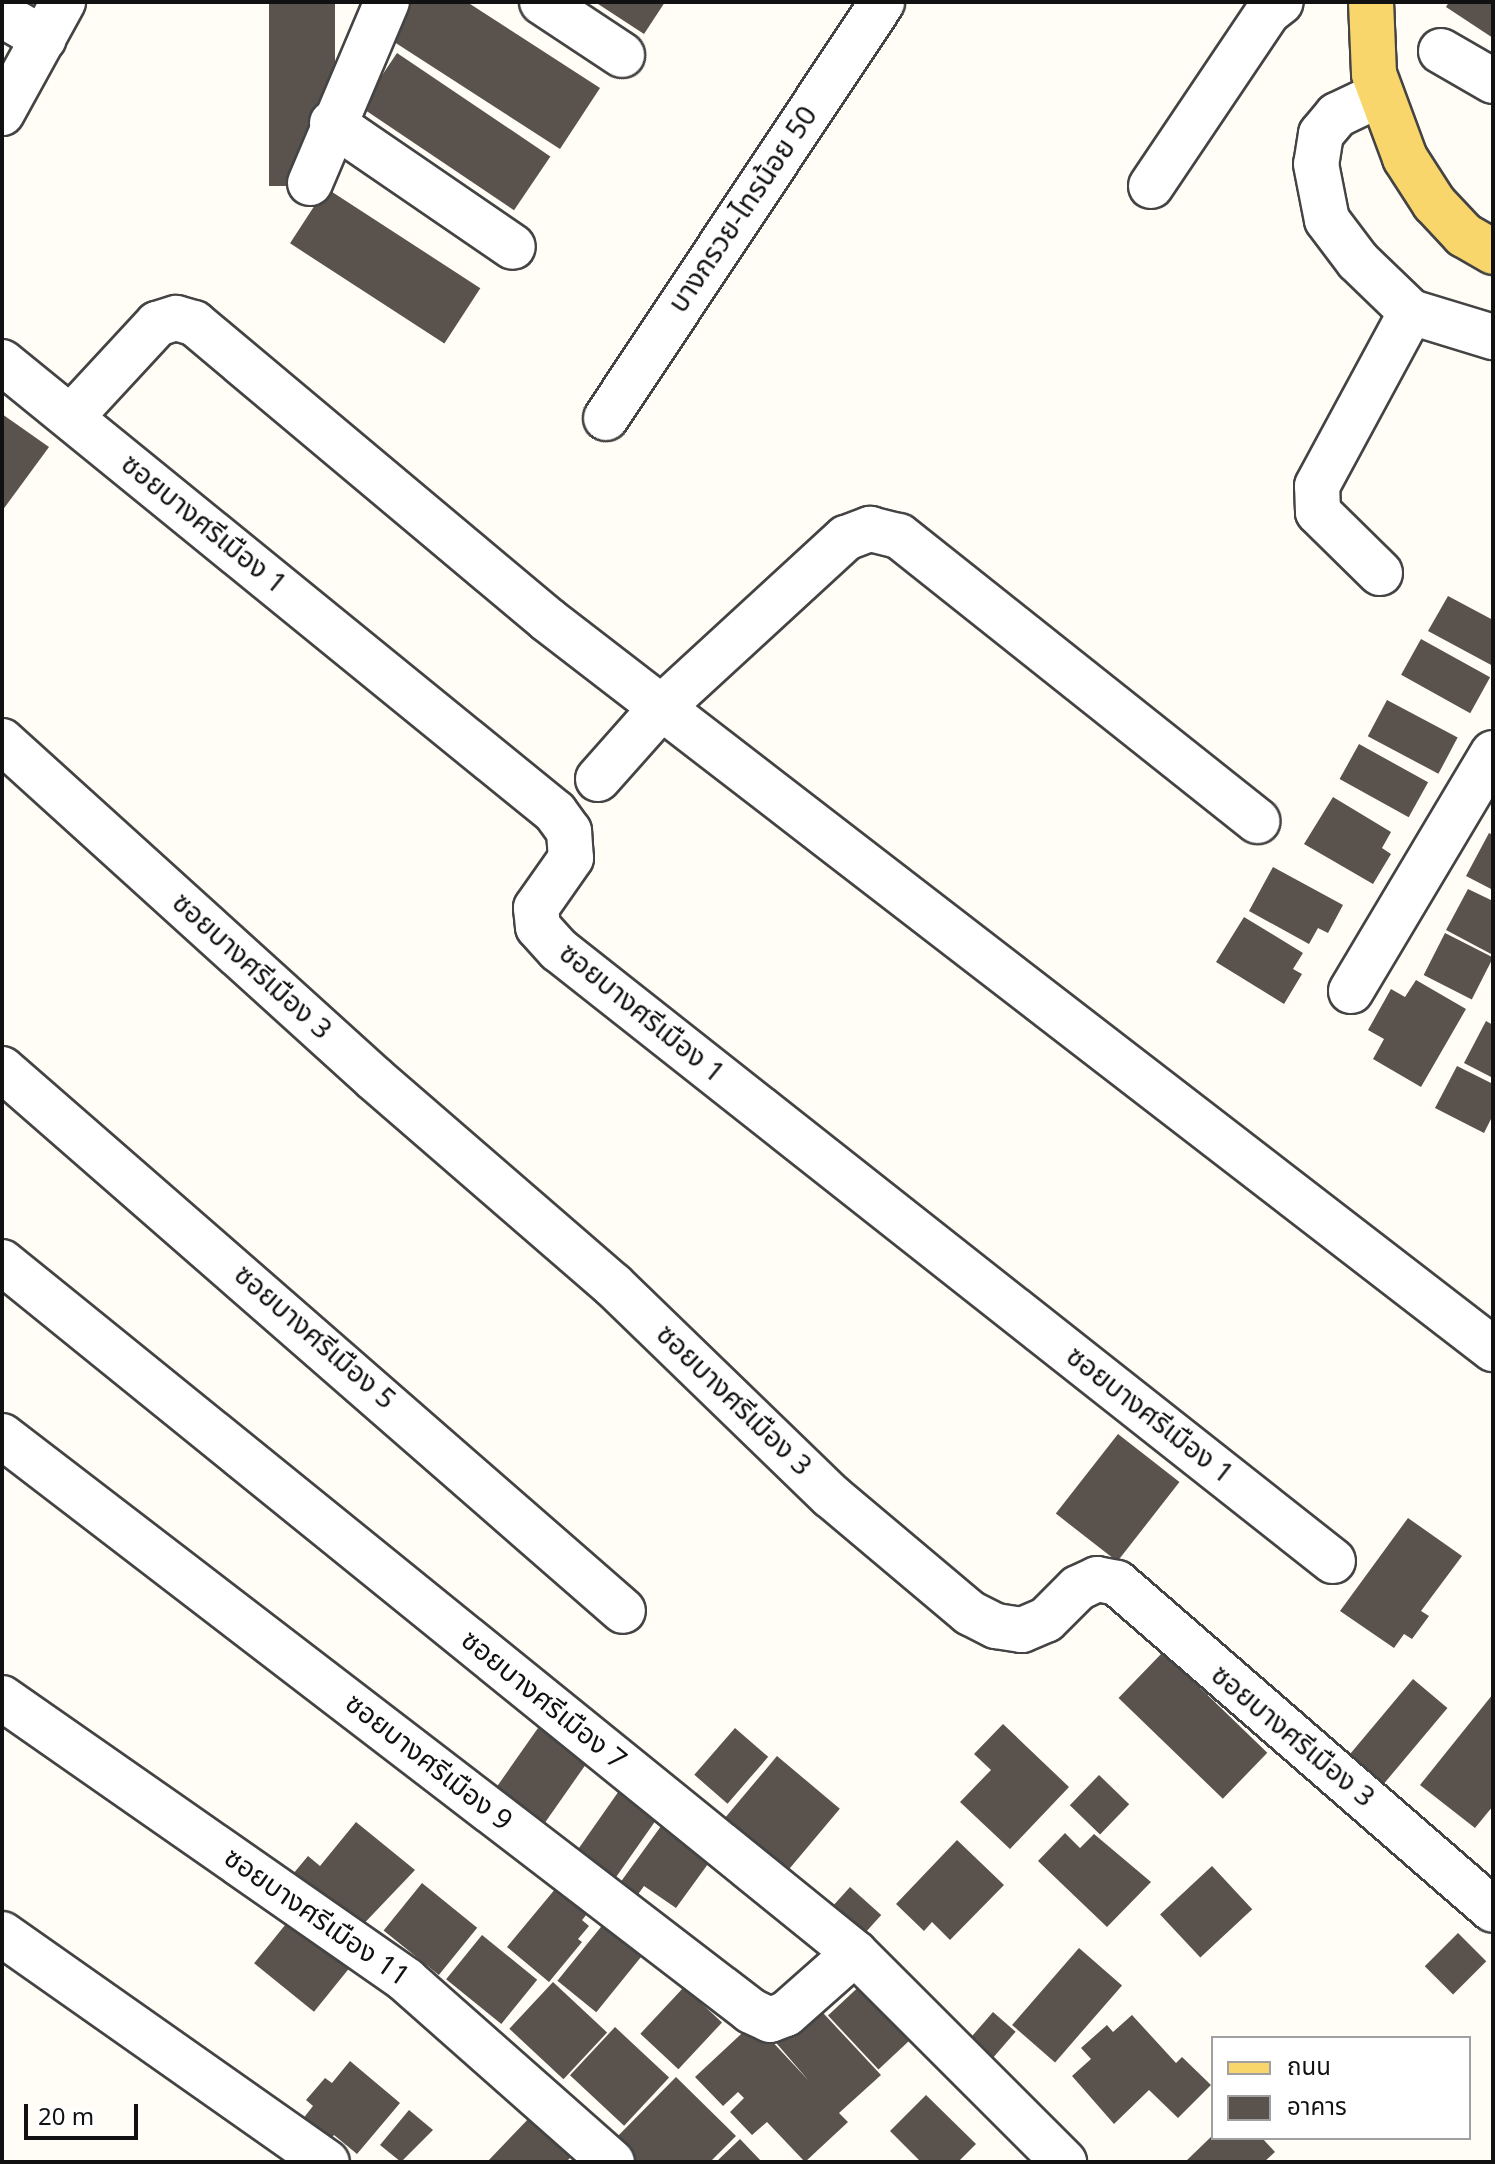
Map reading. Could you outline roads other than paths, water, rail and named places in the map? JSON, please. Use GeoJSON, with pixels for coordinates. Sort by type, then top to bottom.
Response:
{"type":"FeatureCollection","features":[{"type":"Feature","properties":{"kind":"main road"},"geometry":{"type":"LineString","coordinates":[[1371,2],[1374,74],[1405,158],[1434,203],[1464,235],[1493,252]]}},
{"type":"Feature","properties":{"kind":"street"},"geometry":{"type":"LineString","coordinates":[[310,183],[332,123],[387,2]]}},
{"type":"Feature","properties":{"kind":"street"},"geometry":{"type":"LineString","coordinates":[[542,2],[622,55]]}},
{"type":"Feature","properties":{"kind":"street","name":"บางกรวย-ไทรน้อย 50"},"geometry":{"type":"LineString","coordinates":[[606,418],[882,2]]}},
{"type":"Feature","properties":{"kind":"street"},"geometry":{"type":"LineString","coordinates":[[1151,186],[1268,12],[1281,2]]}},
{"type":"Feature","properties":{"kind":"street"},"geometry":{"type":"LineString","coordinates":[[2,15],[53,20],[7,91]]}},
{"type":"Feature","properties":{"kind":"street"},"geometry":{"type":"LineString","coordinates":[[1441,51],[1493,81]]}},
{"type":"Feature","properties":{"kind":"street"},"geometry":{"type":"LineString","coordinates":[[1381,94],[1337,115],[1321,134],[1316,164],[1327,220],[1358,261],[1411,312],[1493,337]]}},
{"type":"Feature","properties":{"kind":"street"},"geometry":{"type":"LineString","coordinates":[[332,123],[513,247]]}},
{"type":"Feature","properties":{"kind":"street"},"geometry":{"type":"LineString","coordinates":[[1380,573],[1318,512],[1317,486],[1411,312]]}},
{"type":"Feature","properties":{"kind":"street"},"geometry":{"type":"LineString","coordinates":[[71,417],[157,324],[176,318],[194,323],[548,620],[1493,1349]]}},
{"type":"Feature","properties":{"kind":"street","name":"ซอยบางศรีเมือง 1"},"geometry":{"type":"LineString","coordinates":[[2,362],[555,812],[569,831],[571,858],[536,908],[538,927],[559,950],[1333,1561]]}},
{"type":"Feature","properties":{"kind":"street"},"geometry":{"type":"LineString","coordinates":[[598,779],[662,707],[846,538],[870,529],[899,536],[1257,821]]}},
{"type":"Feature","properties":{"kind":"street","name":"ซอยบางศรีเมือง 3"},"geometry":{"type":"LineString","coordinates":[[2,741],[375,1079],[613,1285],[831,1496],[970,1613],[996,1626],[1022,1630],[1046,1620],[1097,1579],[1117,1583],[1493,1910]]}},
{"type":"Feature","properties":{"kind":"street"},"geometry":{"type":"LineString","coordinates":[[1351,991],[1493,753]]}},
{"type":"Feature","properties":{"kind":"street","name":"ซอยบางศรีเมือง 5"},"geometry":{"type":"LineString","coordinates":[[2,1069],[623,1611]]}},
{"type":"Feature","properties":{"kind":"street","name":"ซอยบางศรีเมือง 7"},"geometry":{"type":"LineString","coordinates":[[2,1262],[855,1953],[1064,2162]]}},
{"type":"Feature","properties":{"kind":"street","name":"ซอยบางศรีเมือง 9"},"geometry":{"type":"LineString","coordinates":[[2,1436],[751,2011],[770,2020],[786,2014],[855,1953]]}},
{"type":"Feature","properties":{"kind":"street","name":"ซอยบางศรีเมือง 11"},"geometry":{"type":"LineString","coordinates":[[2,1698],[406,1980],[612,2162]]}},
{"type":"Feature","properties":{"kind":"street"},"geometry":{"type":"LineString","coordinates":[[2,1934],[327,2162]]}}]}
